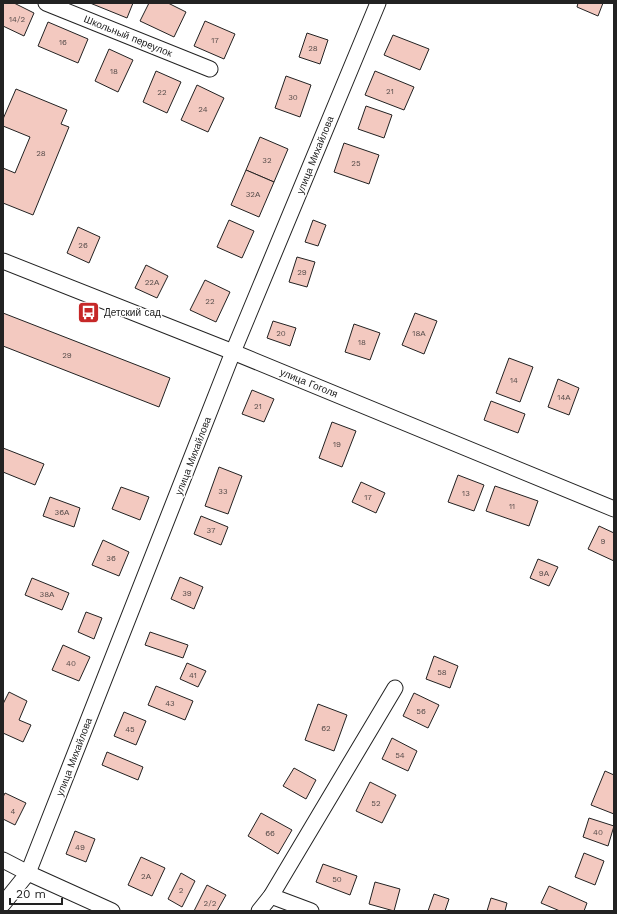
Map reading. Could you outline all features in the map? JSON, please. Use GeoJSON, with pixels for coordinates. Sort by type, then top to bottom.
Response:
{"type":"FeatureCollection","features":[{"type":"Feature","properties":{"kind":"street","name":"Школьный переулок"},"geometry":{"type":"LineString","coordinates":[[46,3],[210,69]]}},
{"type":"Feature","properties":{"kind":"street","name":"улица Михайлова"},"geometry":{"type":"LineString","coordinates":[[3,904],[28,873],[233,352],[378,3]]}},
{"type":"Feature","properties":{"kind":"street","name":"улица Гоголя"},"geometry":{"type":"LineString","coordinates":[[3,262],[233,352],[614,509]]}},
{"type":"Feature","properties":{"kind":"street"},"geometry":{"type":"LineString","coordinates":[[259,911],[272,896],[395,688]]}},
{"type":"Feature","properties":{"kind":"street"},"geometry":{"type":"LineString","coordinates":[[3,860],[112,911]]}},
{"type":"Feature","properties":{"kind":"street"},"geometry":{"type":"LineString","coordinates":[[272,896],[311,911]]}},
{"type":"Feature","properties":{"kind":"building"},"geometry":{"type":"Polygon","coordinates":[[[4,3],[14,3],[34,13],[24,36],[3,26],[4,3]]]}},
{"type":"Feature","properties":{"kind":"building"},"geometry":{"type":"Polygon","coordinates":[[[90,3],[133,3],[127,18],[90,3]]]}},
{"type":"Feature","properties":{"kind":"building"},"geometry":{"type":"Polygon","coordinates":[[[149,3],[168,3],[186,12],[174,37],[140,21],[149,3]]]}},
{"type":"Feature","properties":{"kind":"building"},"geometry":{"type":"Polygon","coordinates":[[[578,3],[603,3],[598,16],[577,7],[578,3]]]}},
{"type":"Feature","properties":{"kind":"building"},"geometry":{"type":"Polygon","coordinates":[[[205,21],[235,34],[224,59],[194,46],[205,21]]]}},
{"type":"Feature","properties":{"kind":"building"},"geometry":{"type":"Polygon","coordinates":[[[48,22],[88,39],[78,63],[38,46],[48,22]]]}},
{"type":"Feature","properties":{"kind":"building"},"geometry":{"type":"Polygon","coordinates":[[[307,33],[328,40],[320,64],[299,57],[307,33]]]}},
{"type":"Feature","properties":{"kind":"building"},"geometry":{"type":"Polygon","coordinates":[[[393,35],[429,49],[420,70],[384,55],[393,35]]]}},
{"type":"Feature","properties":{"kind":"building"},"geometry":{"type":"Polygon","coordinates":[[[109,49],[133,60],[118,92],[95,81],[109,49]]]}},
{"type":"Feature","properties":{"kind":"building"},"geometry":{"type":"Polygon","coordinates":[[[156,71],[181,82],[167,113],[143,102],[156,71]]]}},
{"type":"Feature","properties":{"kind":"building"},"geometry":{"type":"Polygon","coordinates":[[[375,71],[414,87],[404,110],[365,95],[375,71]]]}},
{"type":"Feature","properties":{"kind":"building"},"geometry":{"type":"Polygon","coordinates":[[[286,76],[311,85],[300,117],[275,108],[286,76]]]}},
{"type":"Feature","properties":{"kind":"building"},"geometry":{"type":"Polygon","coordinates":[[[197,85],[224,98],[208,132],[181,120],[197,85]]]}},
{"type":"Feature","properties":{"kind":"building"},"geometry":{"type":"Polygon","coordinates":[[[16,89],[67,110],[61,124],[69,127],[33,215],[3,203],[3,168],[15,173],[30,137],[3,126],[3,119],[16,89]]]}},
{"type":"Feature","properties":{"kind":"building"},"geometry":{"type":"Polygon","coordinates":[[[366,106],[392,115],[384,138],[358,129],[366,106]]]}},
{"type":"Feature","properties":{"kind":"building"},"geometry":{"type":"Polygon","coordinates":[[[260,137],[288,149],[274,182],[246,170],[260,137]]]}},
{"type":"Feature","properties":{"kind":"building"},"geometry":{"type":"Polygon","coordinates":[[[344,143],[379,155],[369,184],[334,172],[344,143]]]}},
{"type":"Feature","properties":{"kind":"building"},"geometry":{"type":"Polygon","coordinates":[[[246,170],[274,182],[259,217],[231,205],[246,170]]]}},
{"type":"Feature","properties":{"kind":"building"},"geometry":{"type":"Polygon","coordinates":[[[229,220],[254,231],[242,258],[217,247],[229,220]]]}},
{"type":"Feature","properties":{"kind":"building"},"geometry":{"type":"Polygon","coordinates":[[[313,220],[326,225],[318,246],[305,242],[313,220]]]}},
{"type":"Feature","properties":{"kind":"building"},"geometry":{"type":"Polygon","coordinates":[[[78,227],[100,237],[89,263],[67,253],[78,227]]]}},
{"type":"Feature","properties":{"kind":"building"},"geometry":{"type":"Polygon","coordinates":[[[297,257],[315,262],[307,287],[289,282],[297,257]]]}},
{"type":"Feature","properties":{"kind":"building"},"geometry":{"type":"Polygon","coordinates":[[[146,265],[168,276],[157,298],[135,288],[146,265]]]}},
{"type":"Feature","properties":{"kind":"building"},"geometry":{"type":"Polygon","coordinates":[[[205,280],[230,292],[216,322],[190,310],[205,280]]]}},
{"type":"Feature","properties":{"kind":"building"},"geometry":{"type":"Polygon","coordinates":[[[3,313],[170,378],[159,407],[3,346],[3,313]]]}},
{"type":"Feature","properties":{"kind":"building"},"geometry":{"type":"Polygon","coordinates":[[[415,313],[437,321],[424,354],[402,345],[415,313]]]}},
{"type":"Feature","properties":{"kind":"building"},"geometry":{"type":"Polygon","coordinates":[[[273,321],[296,328],[290,346],[267,338],[273,321]]]}},
{"type":"Feature","properties":{"kind":"building"},"geometry":{"type":"Polygon","coordinates":[[[354,324],[380,333],[370,360],[345,352],[354,324]]]}},
{"type":"Feature","properties":{"kind":"building"},"geometry":{"type":"Polygon","coordinates":[[[509,358],[533,367],[520,402],[496,393],[509,358]]]}},
{"type":"Feature","properties":{"kind":"building"},"geometry":{"type":"Polygon","coordinates":[[[558,379],[579,388],[569,415],[548,407],[558,379]]]}},
{"type":"Feature","properties":{"kind":"building"},"geometry":{"type":"Polygon","coordinates":[[[252,390],[274,399],[264,422],[242,414],[252,390]]]}},
{"type":"Feature","properties":{"kind":"building"},"geometry":{"type":"Polygon","coordinates":[[[491,401],[525,414],[518,433],[484,420],[491,401]]]}},
{"type":"Feature","properties":{"kind":"building"},"geometry":{"type":"Polygon","coordinates":[[[332,422],[356,431],[342,467],[319,458],[332,422]]]}},
{"type":"Feature","properties":{"kind":"building"},"geometry":{"type":"Polygon","coordinates":[[[3,448],[44,464],[35,485],[3,472],[3,448]]]}},
{"type":"Feature","properties":{"kind":"building"},"geometry":{"type":"Polygon","coordinates":[[[219,467],[242,476],[228,514],[205,506],[219,467]]]}},
{"type":"Feature","properties":{"kind":"building"},"geometry":{"type":"Polygon","coordinates":[[[458,475],[484,485],[474,511],[448,502],[458,475]]]}},
{"type":"Feature","properties":{"kind":"building"},"geometry":{"type":"Polygon","coordinates":[[[361,482],[385,493],[376,513],[352,502],[361,482]]]}},
{"type":"Feature","properties":{"kind":"building"},"geometry":{"type":"Polygon","coordinates":[[[495,486],[538,501],[529,526],[486,511],[495,486]]]}},
{"type":"Feature","properties":{"kind":"building"},"geometry":{"type":"Polygon","coordinates":[[[121,487],[149,497],[140,520],[112,509],[121,487]]]}},
{"type":"Feature","properties":{"kind":"building"},"geometry":{"type":"Polygon","coordinates":[[[50,497],[80,508],[74,527],[43,516],[50,497]]]}},
{"type":"Feature","properties":{"kind":"building"},"geometry":{"type":"Polygon","coordinates":[[[201,516],[228,527],[221,545],[194,534],[201,516]]]}},
{"type":"Feature","properties":{"kind":"building"},"geometry":{"type":"Polygon","coordinates":[[[599,526],[614,533],[614,561],[588,549],[599,526]]]}},
{"type":"Feature","properties":{"kind":"building"},"geometry":{"type":"Polygon","coordinates":[[[103,540],[129,552],[119,576],[92,565],[103,540]]]}},
{"type":"Feature","properties":{"kind":"building"},"geometry":{"type":"Polygon","coordinates":[[[538,559],[558,567],[549,586],[530,578],[538,559]]]}},
{"type":"Feature","properties":{"kind":"building"},"geometry":{"type":"Polygon","coordinates":[[[180,577],[203,587],[194,609],[171,599],[180,577]]]}},
{"type":"Feature","properties":{"kind":"building"},"geometry":{"type":"Polygon","coordinates":[[[32,578],[69,593],[62,610],[25,595],[32,578]]]}},
{"type":"Feature","properties":{"kind":"building"},"geometry":{"type":"Polygon","coordinates":[[[86,612],[102,618],[94,639],[78,632],[86,612]]]}},
{"type":"Feature","properties":{"kind":"building"},"geometry":{"type":"Polygon","coordinates":[[[150,632],[188,645],[183,658],[145,645],[150,632]]]}},
{"type":"Feature","properties":{"kind":"building"},"geometry":{"type":"Polygon","coordinates":[[[63,645],[90,657],[79,681],[52,670],[63,645]]]}},
{"type":"Feature","properties":{"kind":"building"},"geometry":{"type":"Polygon","coordinates":[[[434,656],[458,666],[450,688],[426,679],[434,656]]]}},
{"type":"Feature","properties":{"kind":"building"},"geometry":{"type":"Polygon","coordinates":[[[187,663],[206,671],[198,687],[180,679],[187,663]]]}},
{"type":"Feature","properties":{"kind":"building"},"geometry":{"type":"Polygon","coordinates":[[[156,686],[193,701],[185,720],[148,705],[156,686]]]}},
{"type":"Feature","properties":{"kind":"building"},"geometry":{"type":"Polygon","coordinates":[[[9,692],[27,701],[19,720],[31,725],[23,742],[3,733],[3,704],[9,692]]]}},
{"type":"Feature","properties":{"kind":"building"},"geometry":{"type":"Polygon","coordinates":[[[414,693],[439,705],[428,728],[403,716],[414,693]]]}},
{"type":"Feature","properties":{"kind":"building"},"geometry":{"type":"Polygon","coordinates":[[[318,704],[347,715],[334,751],[305,740],[318,704]]]}},
{"type":"Feature","properties":{"kind":"building"},"geometry":{"type":"Polygon","coordinates":[[[124,712],[146,721],[136,745],[114,736],[124,712]]]}},
{"type":"Feature","properties":{"kind":"building"},"geometry":{"type":"Polygon","coordinates":[[[392,738],[417,751],[408,771],[382,759],[392,738]]]}},
{"type":"Feature","properties":{"kind":"building"},"geometry":{"type":"Polygon","coordinates":[[[107,752],[143,767],[138,780],[102,765],[107,752]]]}},
{"type":"Feature","properties":{"kind":"building"},"geometry":{"type":"Polygon","coordinates":[[[294,768],[316,780],[306,799],[283,786],[294,768]]]}},
{"type":"Feature","properties":{"kind":"building"},"geometry":{"type":"Polygon","coordinates":[[[605,771],[614,775],[614,814],[591,805],[605,771]]]}},
{"type":"Feature","properties":{"kind":"building"},"geometry":{"type":"Polygon","coordinates":[[[370,782],[396,795],[382,823],[356,811],[370,782]]]}},
{"type":"Feature","properties":{"kind":"building"},"geometry":{"type":"Polygon","coordinates":[[[5,793],[26,803],[15,825],[3,819],[3,797],[5,793]]]}},
{"type":"Feature","properties":{"kind":"building"},"geometry":{"type":"Polygon","coordinates":[[[261,813],[292,830],[278,854],[248,836],[261,813]]]}},
{"type":"Feature","properties":{"kind":"building"},"geometry":{"type":"Polygon","coordinates":[[[589,818],[614,826],[608,846],[583,837],[589,818]]]}},
{"type":"Feature","properties":{"kind":"building"},"geometry":{"type":"Polygon","coordinates":[[[75,831],[95,839],[86,862],[66,854],[75,831]]]}},
{"type":"Feature","properties":{"kind":"building"},"geometry":{"type":"Polygon","coordinates":[[[584,853],[604,861],[595,885],[575,877],[584,853]]]}},
{"type":"Feature","properties":{"kind":"building"},"geometry":{"type":"Polygon","coordinates":[[[141,857],[165,868],[152,896],[128,885],[141,857]]]}},
{"type":"Feature","properties":{"kind":"building"},"geometry":{"type":"Polygon","coordinates":[[[323,864],[357,876],[350,895],[316,882],[323,864]]]}},
{"type":"Feature","properties":{"kind":"building"},"geometry":{"type":"Polygon","coordinates":[[[181,873],[195,881],[182,907],[168,899],[181,873]]]}},
{"type":"Feature","properties":{"kind":"building"},"geometry":{"type":"Polygon","coordinates":[[[375,882],[400,889],[394,911],[369,904],[375,882]]]}},
{"type":"Feature","properties":{"kind":"building"},"geometry":{"type":"Polygon","coordinates":[[[207,885],[226,895],[217,911],[194,911],[207,885]]]}},
{"type":"Feature","properties":{"kind":"building"},"geometry":{"type":"Polygon","coordinates":[[[549,886],[587,903],[584,911],[560,911],[541,903],[549,886]]]}},
{"type":"Feature","properties":{"kind":"building"},"geometry":{"type":"Polygon","coordinates":[[[434,894],[449,899],[445,911],[428,911],[434,894]]]}},
{"type":"Feature","properties":{"kind":"building"},"geometry":{"type":"Polygon","coordinates":[[[491,898],[507,903],[505,911],[487,911],[491,898]]]}},
{"type":"Feature","properties":{"kind":"place","name":"Детский сад"},"geometry":{"type":"Point","coordinates":[88,312]}}]}
